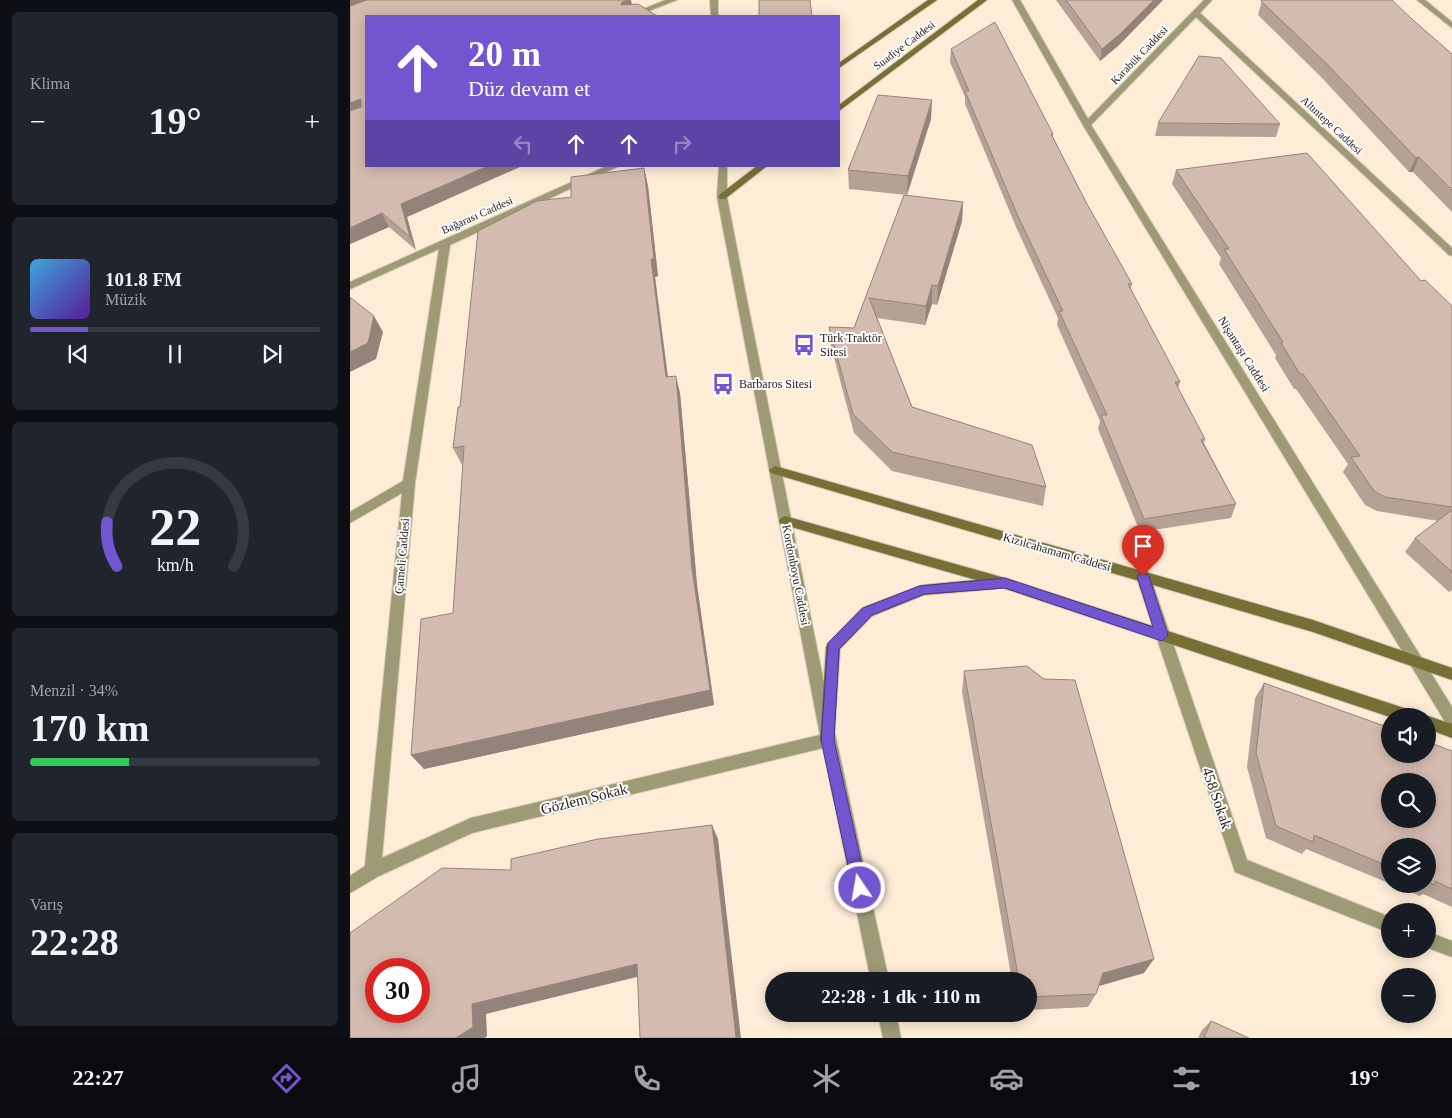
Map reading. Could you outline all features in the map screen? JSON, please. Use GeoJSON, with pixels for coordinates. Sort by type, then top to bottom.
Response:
{"type":"FeatureCollection","features":[{"type":"Feature","properties":{"kind":"main road","name":"Suadiye Caddesi"},"geometry":{"type":"LineString","coordinates":[[840,65],[933,0]]}},
{"type":"Feature","properties":{"kind":"main road","name":"Suadiye Caddesi"},"geometry":{"type":"LineString","coordinates":[[840,108],[983,0]]}},
{"type":"Feature","properties":{"kind":"main road"},"geometry":{"type":"LineString","coordinates":[[722,197],[762,167]]}},
{"type":"Feature","properties":{"kind":"main road","name":"Kızılcahamam Caddesi"},"geometry":{"type":"LineString","coordinates":[[775,470],[1313,626],[1452,674]]}},
{"type":"Feature","properties":{"kind":"main road"},"geometry":{"type":"LineString","coordinates":[[785,520],[1005,583],[1383,708]]}},
{"type":"Feature","properties":{"kind":"main road"},"geometry":{"type":"LineString","coordinates":[[827,740],[833,647],[867,612],[923,590],[1005,583]]}},
{"type":"Feature","properties":{"kind":"main road"},"geometry":{"type":"LineString","coordinates":[[1436,726],[1452,731]]}},
{"type":"Feature","properties":{"kind":"street"},"geometry":{"type":"LineString","coordinates":[[632,15],[673,0]]}},
{"type":"Feature","properties":{"kind":"street"},"geometry":{"type":"LineString","coordinates":[[714,0],[715,15]]}},
{"type":"Feature","properties":{"kind":"street","name":"Nişantaşı Caddesi"},"geometry":{"type":"LineString","coordinates":[[1016,0],[1086,125],[1452,720]]}},
{"type":"Feature","properties":{"kind":"street","name":"Karabük Caddesi"},"geometry":{"type":"LineString","coordinates":[[1086,125],[1208,0]]}},
{"type":"Feature","properties":{"kind":"street"},"geometry":{"type":"LineString","coordinates":[[1421,0],[1452,26]]}},
{"type":"Feature","properties":{"kind":"street","name":"Altıntepe Caddesi"},"geometry":{"type":"LineString","coordinates":[[1196,13],[1452,253]]}},
{"type":"Feature","properties":{"kind":"street","name":"Bağarası Caddesi"},"geometry":{"type":"LineString","coordinates":[[350,286],[613,167]]}},
{"type":"Feature","properties":{"kind":"street","name":"Kordonboyu Caddesi"},"geometry":{"type":"LineString","coordinates":[[723,167],[722,197],[827,740],[878,972]]}},
{"type":"Feature","properties":{"kind":"street","name":"Çameli Caddesi"},"geometry":{"type":"LineString","coordinates":[[373,870],[409,484],[445,243]]}},
{"type":"Feature","properties":{"kind":"street"},"geometry":{"type":"LineString","coordinates":[[350,518],[409,484]]}},
{"type":"Feature","properties":{"kind":"street","name":"458 Sokak"},"geometry":{"type":"LineString","coordinates":[[1143,576],[1241,866],[1381,921]]}},
{"type":"Feature","properties":{"kind":"street","name":"Gözlem Sokak"},"geometry":{"type":"LineString","coordinates":[[350,885],[373,870],[471,826],[827,740]]}},
{"type":"Feature","properties":{"kind":"street"},"geometry":{"type":"LineString","coordinates":[[1436,943],[1452,949]]}},
{"type":"Feature","properties":{"kind":"street"},"geometry":{"type":"LineString","coordinates":[[889,1022],[892,1038]]}},
{"type":"Feature","properties":{"kind":"building"},"geometry":{"type":"Polygon","coordinates":[[[367,0],[627,0],[622,2],[621,5],[638,4],[655,15],[365,15],[365,167],[486,167],[401,204],[410,237],[382,213],[350,228],[350,111],[361,107],[361,99],[350,103],[350,6],[367,0]]]}},
{"type":"Feature","properties":{"kind":"building"},"geometry":{"type":"Polygon","coordinates":[[[759,0],[810,0],[812,15],[759,15],[759,0]]]}},
{"type":"Feature","properties":{"kind":"building"},"geometry":{"type":"Polygon","coordinates":[[[1066,0],[1154,0],[1102,49],[1066,0]]]}},
{"type":"Feature","properties":{"kind":"building"},"geometry":{"type":"Polygon","coordinates":[[[1262,0],[1392,0],[1452,54],[1452,190],[1419,157],[1416,158],[1328,65],[1262,0]]]}},
{"type":"Feature","properties":{"kind":"building"},"geometry":{"type":"Polygon","coordinates":[[[995,22],[1087,204],[1132,284],[1128,284],[1180,382],[1175,382],[1205,439],[1201,440],[1236,504],[1144,519],[1101,415],[1107,415],[1059,311],[1063,311],[1017,214],[965,91],[969,91],[951,49],[995,22]]]}},
{"type":"Feature","properties":{"kind":"building"},"geometry":{"type":"Polygon","coordinates":[[[1199,56],[1221,58],[1280,124],[1158,123],[1199,56]]]}},
{"type":"Feature","properties":{"kind":"building"},"geometry":{"type":"Polygon","coordinates":[[[878,95],[932,100],[908,176],[848,170],[878,95]]]}},
{"type":"Feature","properties":{"kind":"building"},"geometry":{"type":"Polygon","coordinates":[[[1307,153],[1421,281],[1425,280],[1452,306],[1452,507],[1385,497],[1374,491],[1351,457],[1360,456],[1303,374],[1300,374],[1281,343],[1283,342],[1224,249],[1229,249],[1176,170],[1307,153]]]}},
{"type":"Feature","properties":{"kind":"building"},"geometry":{"type":"Polygon","coordinates":[[[644,168],[654,259],[651,259],[666,377],[676,376],[692,569],[710,690],[411,755],[421,619],[453,613],[464,446],[453,448],[458,407],[460,407],[478,231],[537,201],[571,197],[571,177],[644,168]]]}},
{"type":"Feature","properties":{"kind":"building"},"geometry":{"type":"Polygon","coordinates":[[[904,195],[963,202],[938,286],[932,285],[926,306],[869,298],[912,407],[1032,445],[1046,487],[892,452],[853,414],[829,327],[854,328],[904,195]]]}},
{"type":"Feature","properties":{"kind":"building"},"geometry":{"type":"Polygon","coordinates":[[[350,298],[374,316],[368,343],[350,352],[350,298]]]}},
{"type":"Feature","properties":{"kind":"building"},"geometry":{"type":"Polygon","coordinates":[[[1452,510],[1452,572],[1415,538],[1452,510]]]}},
{"type":"Feature","properties":{"kind":"building"},"geometry":{"type":"Polygon","coordinates":[[[1027,666],[1044,679],[1075,680],[1154,959],[1103,973],[1096,994],[1037,997],[1037,972],[1017,972],[964,671],[1027,666]]]}},
{"type":"Feature","properties":{"kind":"building"},"geometry":{"type":"Polygon","coordinates":[[[1264,683],[1381,725],[1381,763],[1436,763],[1436,745],[1452,751],[1452,889],[1436,881],[1436,838],[1381,838],[1381,863],[1314,835],[1313,842],[1276,826],[1256,753],[1264,683]]]}},
{"type":"Feature","properties":{"kind":"building"},"geometry":{"type":"Polygon","coordinates":[[[712,825],[736,1038],[640,1038],[637,964],[472,1004],[473,1027],[456,1038],[350,1038],[350,933],[442,868],[511,870],[511,859],[598,839],[712,825]]]}},
{"type":"Feature","properties":{"kind":"building"},"geometry":{"type":"Polygon","coordinates":[[[1211,1021],[1249,1038],[1204,1038],[1211,1021]]]}},
{"type":"Feature","properties":{"kind":"place","name":"Türk Traktör Sitesi"},"geometry":{"type":"Point","coordinates":[804,345]}},
{"type":"Feature","properties":{"kind":"place","name":"Barbaros Sitesi"},"geometry":{"type":"Point","coordinates":[723,384]}},
{"type":"Feature","properties":{"kind":"route"},"geometry":{"type":"LineString","coordinates":[[860,888],[827,740],[833,647],[867,612],[923,590],[1005,583],[1162,635],[1143,576]]}}]}
